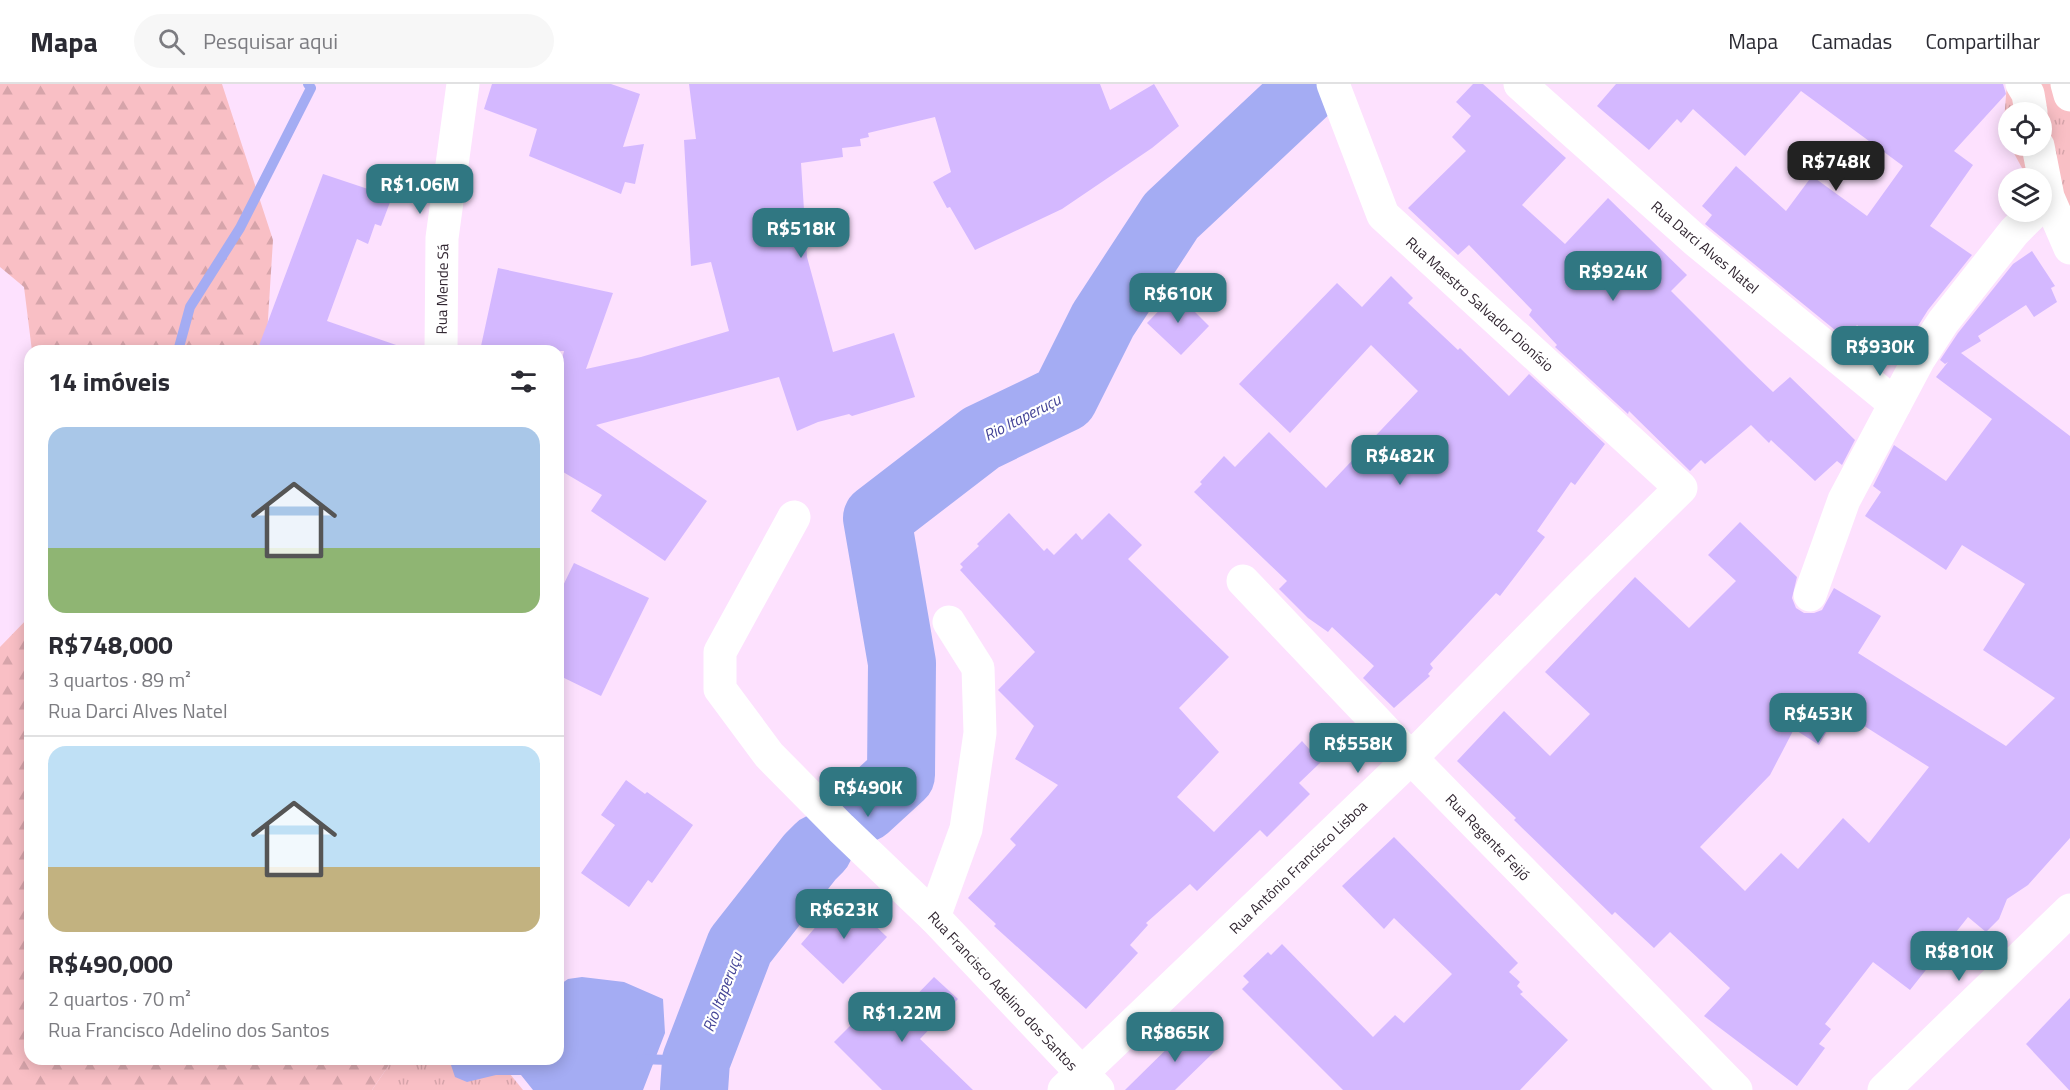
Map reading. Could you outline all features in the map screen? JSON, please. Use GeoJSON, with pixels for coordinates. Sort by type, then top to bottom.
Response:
{"type":"FeatureCollection","features":[{"type":"Feature","properties":{"kind":"street","name":"Rua Mende Sá"},"geometry":{"type":"LineString","coordinates":[[441,345],[442,238],[463,84]]}},
{"type":"Feature","properties":{"kind":"street","name":"Rua Darci Alves Natel"},"geometry":{"type":"LineString","coordinates":[[1520,84],[1695,240],[1895,404]]}},
{"type":"Feature","properties":{"kind":"street"},"geometry":{"type":"LineString","coordinates":[[2022,84],[2029,102]]}},
{"type":"Feature","properties":{"kind":"street"},"geometry":{"type":"LineString","coordinates":[[2067,84],[2070,95]]}},
{"type":"Feature","properties":{"kind":"street","name":"Rua Maestro Salvador Dionísio"},"geometry":{"type":"LineString","coordinates":[[1334,86],[1383,215],[1681,488]]}},
{"type":"Feature","properties":{"kind":"street"},"geometry":{"type":"LineString","coordinates":[[2052,210],[2070,248]]}},
{"type":"Feature","properties":{"kind":"street"},"geometry":{"type":"LineString","coordinates":[[1810,595],[1844,500],[1919,359],[1943,322],[2014,231],[2025,222]]}},
{"type":"Feature","properties":{"kind":"street","name":"Rua Antônio Francisco Lisboa"},"geometry":{"type":"LineString","coordinates":[[1081,1085],[1681,488]]}},
{"type":"Feature","properties":{"kind":"street","name":"Rua Francisco Adelino dos Santos"},"geometry":{"type":"LineString","coordinates":[[794,517],[720,652],[720,689],[769,755],[934,918],[1081,1085]]}},
{"type":"Feature","properties":{"kind":"street","name":"Rua Regente Feijó"},"geometry":{"type":"LineString","coordinates":[[1243,581],[1736,1090]]}},
{"type":"Feature","properties":{"kind":"street"},"geometry":{"type":"LineString","coordinates":[[934,918],[966,829],[980,733],[978,668],[949,622]]}},
{"type":"Feature","properties":{"kind":"street"},"geometry":{"type":"LineString","coordinates":[[1884,1090],[2070,910]]}},
{"type":"Feature","properties":{"kind":"green space"},"geometry":{"type":"Polygon","coordinates":[[[0,84],[222,84],[273,240],[266,345],[31,345],[24,287],[0,267],[0,84]]]}},
{"type":"Feature","properties":{"kind":"green space"},"geometry":{"type":"Polygon","coordinates":[[[2007,84],[2070,84],[2070,256],[2051,222],[2052,168],[2022,168],[2015,156],[2052,156],[2052,102],[2006,102],[2007,84]]]}},
{"type":"Feature","properties":{"kind":"green space"},"geometry":{"type":"Polygon","coordinates":[[[24,622],[24,1065],[389,1065],[372,1090],[0,1090],[0,647],[24,622]]]}},
{"type":"Feature","properties":{"kind":"green space"},"geometry":{"type":"Polygon","coordinates":[[[389,1065],[503,1065],[523,1090],[372,1090],[389,1065]]]}},
{"type":"Feature","properties":{"kind":"water"},"geometry":{"type":"Polygon","coordinates":[[[582,977],[624,982],[663,999],[665,1033],[643,1090],[533,1090],[521,1075],[496,1075],[467,1082],[455,1077],[451,1065],[564,1065],[564,982],[582,977]]]}},
{"type":"Feature","properties":{"kind":"building"},"geometry":{"type":"Polygon","coordinates":[[[492,84],[611,84],[640,94],[623,147],[644,144],[635,184],[625,182],[621,194],[529,156],[537,129],[484,109],[492,84]]]}},
{"type":"Feature","properties":{"kind":"building"},"geometry":{"type":"Polygon","coordinates":[[[689,84],[1100,84],[1110,110],[1154,84],[1179,126],[1152,148],[1062,209],[975,250],[933,182],[951,172],[935,117],[868,133],[869,137],[860,139],[861,146],[842,148],[843,157],[801,163],[807,257],[833,352],[894,333],[915,397],[852,416],[849,414],[818,422],[797,431],[779,377],[596,425],[707,501],[665,561],[591,511],[602,495],[564,473],[564,345],[481,345],[498,268],[613,293],[586,369],[641,357],[729,331],[711,262],[691,266],[684,140],[696,139],[689,84]]]}},
{"type":"Feature","properties":{"kind":"building"},"geometry":{"type":"Polygon","coordinates":[[[1473,84],[1483,84],[1566,158],[1522,205],[1565,244],[1608,198],[1687,275],[1671,291],[1748,368],[1773,392],[1790,377],[1855,440],[1842,465],[1837,461],[1815,481],[1771,440],[1769,443],[1751,425],[1705,464],[1701,460],[1690,471],[1629,411],[1628,414],[1555,347],[1557,345],[1529,315],[1532,310],[1469,245],[1458,255],[1408,208],[1466,151],[1452,137],[1471,116],[1456,102],[1473,84]]]}},
{"type":"Feature","properties":{"kind":"building"},"geometry":{"type":"Polygon","coordinates":[[[1616,84],[2003,84],[2006,94],[1954,151],[1973,165],[1930,226],[1972,255],[1928,310],[1911,337],[1899,328],[1885,348],[1857,325],[1846,339],[1705,224],[1712,215],[1702,206],[1736,166],[1786,211],[1812,176],[1867,216],[1903,166],[1801,91],[1745,156],[1693,109],[1681,123],[1677,119],[1649,150],[1597,106],[1616,84]]]}},
{"type":"Feature","properties":{"kind":"building"},"geometry":{"type":"Polygon","coordinates":[[[323,174],[392,197],[381,226],[375,224],[368,244],[357,239],[327,321],[396,345],[259,345],[323,174]]]}},
{"type":"Feature","properties":{"kind":"building"},"geometry":{"type":"Polygon","coordinates":[[[2032,251],[2055,286],[2051,288],[2057,302],[2034,317],[2026,305],[1978,336],[1981,341],[1961,353],[2070,436],[2070,838],[2028,885],[2007,899],[1999,919],[1986,932],[1968,917],[1910,990],[1873,962],[1825,1024],[1831,1029],[1819,1044],[1825,1048],[1797,1086],[1704,1016],[1730,988],[1670,932],[1654,948],[1615,912],[1612,915],[1457,761],[1504,711],[1550,756],[1590,714],[1545,672],[1635,577],[1689,628],[1736,581],[1708,555],[1740,522],[1797,577],[1792,598],[1796,608],[1804,613],[1822,610],[1834,588],[1881,616],[1858,653],[2006,746],[2055,698],[1983,650],[2025,584],[1962,545],[1946,570],[1865,516],[1881,492],[1873,486],[1894,445],[1946,481],[1992,419],[1936,377],[1948,362],[1945,364],[1940,360],[1958,333],[2013,264],[2032,251]],[[1839,710],[1819,745],[1794,729],[1770,775],[1700,847],[1745,891],[1781,853],[1798,869],[1843,818],[1869,843],[1929,767],[1839,710]]]}},
{"type":"Feature","properties":{"kind":"building"},"geometry":{"type":"Polygon","coordinates":[[[1391,276],[1413,298],[1408,303],[1458,350],[1460,348],[1509,396],[1529,374],[1605,444],[1575,485],[1571,482],[1537,531],[1545,537],[1500,596],[1496,593],[1430,664],[1433,668],[1428,674],[1430,676],[1394,708],[1363,678],[1374,666],[1332,627],[1328,632],[1308,618],[1279,589],[1287,581],[1194,492],[1224,456],[1235,467],[1269,432],[1326,488],[1418,391],[1371,345],[1290,433],[1239,384],[1337,283],[1362,307],[1391,276]]]}},
{"type":"Feature","properties":{"kind":"building"},"geometry":{"type":"Polygon","coordinates":[[[1176,293],[1209,326],[1181,355],[1147,323],[1176,293]]]}},
{"type":"Feature","properties":{"kind":"building"},"geometry":{"type":"Polygon","coordinates":[[[1009,513],[1044,551],[1047,548],[1054,555],[1076,533],[1082,540],[1109,513],[1142,545],[1128,559],[1229,657],[1179,708],[1219,752],[1177,797],[1214,832],[1302,741],[1321,762],[1299,783],[1310,794],[1267,837],[1260,830],[1197,891],[1190,884],[1146,923],[1148,925],[1130,945],[1138,953],[1086,1009],[994,926],[996,924],[968,898],[1016,845],[1010,839],[1058,785],[1015,759],[1034,726],[998,690],[1035,652],[960,570],[963,567],[960,564],[979,546],[977,544],[1009,513]]]}},
{"type":"Feature","properties":{"kind":"building"},"geometry":{"type":"Polygon","coordinates":[[[574,563],[649,598],[601,696],[564,678],[564,584],[574,563]]]}},
{"type":"Feature","properties":{"kind":"building"},"geometry":{"type":"Polygon","coordinates":[[[626,780],[693,825],[652,883],[648,880],[629,907],[581,873],[615,825],[601,815],[626,780]]]}},
{"type":"Feature","properties":{"kind":"building"},"geometry":{"type":"Polygon","coordinates":[[[1394,837],[1518,963],[1509,972],[1520,982],[1517,986],[1523,992],[1520,994],[1568,1040],[1520,1090],[1343,1090],[1242,989],[1249,982],[1243,976],[1268,952],[1271,955],[1282,944],[1373,1037],[1395,1015],[1404,1023],[1452,974],[1394,918],[1384,929],[1342,886],[1394,837]]]}},
{"type":"Feature","properties":{"kind":"building"},"geometry":{"type":"Polygon","coordinates":[[[843,895],[887,937],[843,984],[801,944],[843,895]]]}},
{"type":"Feature","properties":{"kind":"building"},"geometry":{"type":"Polygon","coordinates":[[[934,977],[958,999],[920,1039],[973,1090],[882,1090],[834,1042],[882,994],[900,1012],[934,977]]]}},
{"type":"Feature","properties":{"kind":"building"},"geometry":{"type":"Polygon","coordinates":[[[2070,998],[2070,1090],[2069,1090],[2026,1044],[2070,998]]]}},
{"type":"Feature","properties":{"kind":"building"},"geometry":{"type":"Polygon","coordinates":[[[1191,1025],[1215,1051],[1175,1090],[1125,1090],[1191,1025]]]}},
{"type":"Feature","properties":{"kind":"waterway"},"geometry":{"type":"LineString","coordinates":[[180,345],[190,307],[240,228],[311,88],[308,84]]}},
{"type":"Feature","properties":{"kind":"waterway","name":"Rio Itaperuçu"},"geometry":{"type":"LineString","coordinates":[[865,808],[901,775],[902,663],[877,518],[981,438],[1064,398],[1103,320],[1171,216],[1312,84]]}},
{"type":"Feature","properties":{"kind":"waterway","name":"Rio Itaperuçu"},"geometry":{"type":"LineString","coordinates":[[694,1090],[696,1061],[740,946],[819,848]]}},
{"type":"Feature","properties":{"kind":"waterway"},"geometry":{"type":"LineString","coordinates":[[641,1059],[696,1061]]}}]}
